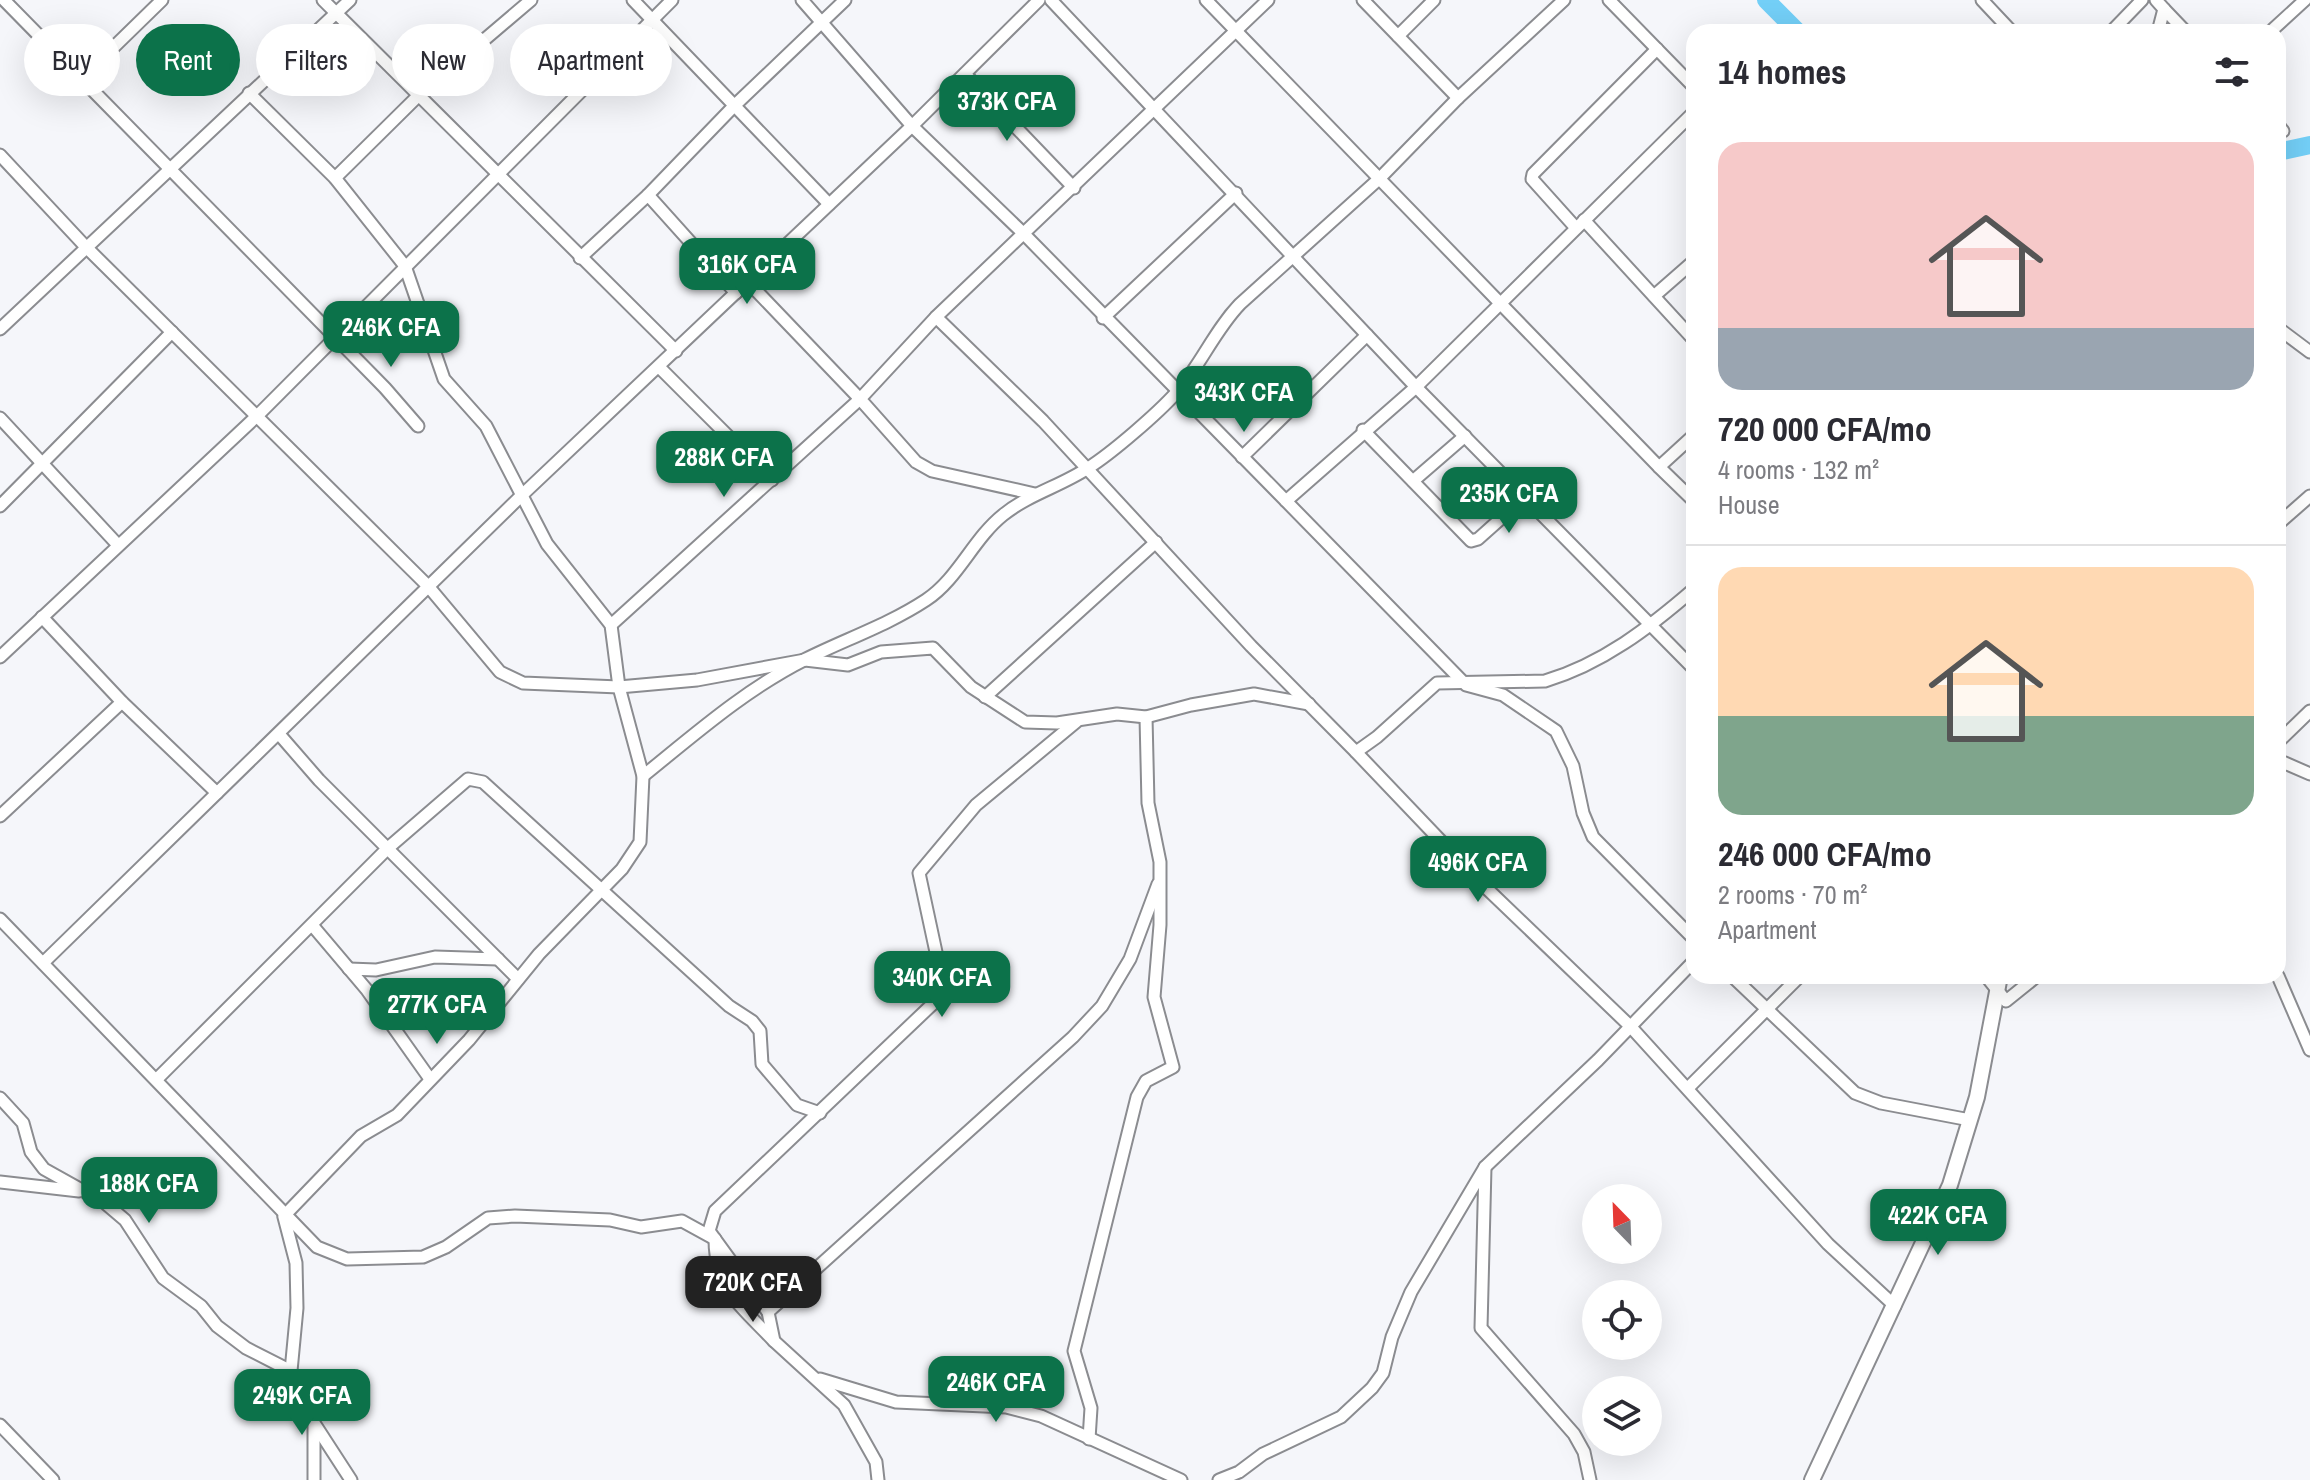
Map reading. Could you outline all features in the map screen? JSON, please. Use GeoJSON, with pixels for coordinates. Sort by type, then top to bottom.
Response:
{"type":"FeatureCollection","features":[{"type":"Feature","properties":{"kind":"street"},"geometry":{"type":"LineString","coordinates":[[120,41],[162,0]]}},
{"type":"Feature","properties":{"kind":"street"},"geometry":{"type":"LineString","coordinates":[[323,0],[417,97],[676,351]]}},
{"type":"Feature","properties":{"kind":"street"},"geometry":{"type":"LineString","coordinates":[[0,329],[350,0]]}},
{"type":"Feature","properties":{"kind":"street"},"geometry":{"type":"LineString","coordinates":[[335,178],[417,97],[531,0]]}},
{"type":"Feature","properties":{"kind":"street"},"geometry":{"type":"LineString","coordinates":[[633,0],[829,204]]}},
{"type":"Feature","properties":{"kind":"street"},"geometry":{"type":"LineString","coordinates":[[0,657],[258,415],[672,0]]}},
{"type":"Feature","properties":{"kind":"street"},"geometry":{"type":"LineString","coordinates":[[802,0],[912,126],[1024,234],[1176,393],[1466,685],[1503,695],[1556,731],[1573,766],[1583,813],[1593,837],[1686,931]]}},
{"type":"Feature","properties":{"kind":"street"},"geometry":{"type":"LineString","coordinates":[[580,258],[845,0]]}},
{"type":"Feature","properties":{"kind":"street"},"geometry":{"type":"LineString","coordinates":[[43,963],[521,496],[912,126],[1039,0]]}},
{"type":"Feature","properties":{"kind":"street"},"geometry":{"type":"LineString","coordinates":[[1051,0],[1416,387],[1686,661]]}},
{"type":"Feature","properties":{"kind":"street"},"geometry":{"type":"LineString","coordinates":[[1206,0],[1686,493]]}},
{"type":"Feature","properties":{"kind":"street"},"geometry":{"type":"LineString","coordinates":[[611,625],[860,399],[936,317],[1157,111],[1268,0]]}},
{"type":"Feature","properties":{"kind":"street"},"geometry":{"type":"LineString","coordinates":[[1363,0],[1458,98]]}},
{"type":"Feature","properties":{"kind":"street"},"geometry":{"type":"LineString","coordinates":[[1398,36],[1434,0]]}},
{"type":"Feature","properties":{"kind":"street"},"geometry":{"type":"LineString","coordinates":[[643,776],[723,710],[805,660],[862,636],[928,599],[948,581],[984,532],[1035,494],[1088,468],[1176,393],[1224,321],[1380,178],[1458,98],[1564,0]]}},
{"type":"Feature","properties":{"kind":"street"},"geometry":{"type":"LineString","coordinates":[[1609,0],[1686,79]]}},
{"type":"Feature","properties":{"kind":"street"},"geometry":{"type":"LineString","coordinates":[[1982,0],[2004,24]]}},
{"type":"Feature","properties":{"kind":"street"},"geometry":{"type":"LineString","coordinates":[[2119,24],[2142,0]]}},
{"type":"Feature","properties":{"kind":"street"},"geometry":{"type":"LineString","coordinates":[[2279,24],[2305,0]]}},
{"type":"Feature","properties":{"kind":"street"},"geometry":{"type":"LineString","coordinates":[[3,1],[26,24]]}},
{"type":"Feature","properties":{"kind":"street"},"geometry":{"type":"LineString","coordinates":[[2160,5],[2178,24]]}},
{"type":"Feature","properties":{"kind":"street"},"geometry":{"type":"LineString","coordinates":[[1657,49],[1533,174],[1532,179],[1654,296],[1686,331]]}},
{"type":"Feature","properties":{"kind":"street"},"geometry":{"type":"LineString","coordinates":[[965,74],[1074,188]]}},
{"type":"Feature","properties":{"kind":"street"},"geometry":{"type":"LineString","coordinates":[[249,93],[335,178],[405,266],[444,379],[486,426],[547,544],[611,625],[619,687],[643,776],[640,842],[604,889],[518,979],[469,1040],[397,1115],[349,1147],[284,1216]]}},
{"type":"Feature","properties":{"kind":"street"},"geometry":{"type":"LineString","coordinates":[[97,96],[335,337],[418,426]]}},
{"type":"Feature","properties":{"kind":"street"},"geometry":{"type":"LineString","coordinates":[[1286,501],[1363,430],[1416,387],[1686,120]]}},
{"type":"Feature","properties":{"kind":"street"},"geometry":{"type":"LineString","coordinates":[[1,158],[85,246],[428,586],[500,672],[523,683],[619,687],[697,680],[805,660],[848,665],[881,652],[933,648],[985,697],[1025,722],[1076,721],[1117,714],[1146,717],[1254,694],[1309,704]]}},
{"type":"Feature","properties":{"kind":"street"},"geometry":{"type":"LineString","coordinates":[[1103,318],[1236,193]]}},
{"type":"Feature","properties":{"kind":"street"},"geometry":{"type":"LineString","coordinates":[[648,195],[736,293]]}},
{"type":"Feature","properties":{"kind":"street"},"geometry":{"type":"LineString","coordinates":[[1654,296],[1686,268]]}},
{"type":"Feature","properties":{"kind":"street"},"geometry":{"type":"LineString","coordinates":[[748,282],[916,462],[932,471],[1035,494]]}},
{"type":"Feature","properties":{"kind":"street"},"geometry":{"type":"LineString","coordinates":[[936,317],[1088,468],[1480,882],[1630,1026],[1828,1244],[1895,1306]]}},
{"type":"Feature","properties":{"kind":"street"},"geometry":{"type":"LineString","coordinates":[[0,506],[172,332]]}},
{"type":"Feature","properties":{"kind":"street"},"geometry":{"type":"LineString","coordinates":[[2286,334],[2310,352]]}},
{"type":"Feature","properties":{"kind":"street"},"geometry":{"type":"LineString","coordinates":[[1242,457],[1367,335]]}},
{"type":"Feature","properties":{"kind":"street"},"geometry":{"type":"LineString","coordinates":[[659,367],[772,480]]}},
{"type":"Feature","properties":{"kind":"street"},"geometry":{"type":"LineString","coordinates":[[0,418],[118,545]]}},
{"type":"Feature","properties":{"kind":"street"},"geometry":{"type":"LineString","coordinates":[[1363,430],[1471,541],[1478,539],[1525,497]]}},
{"type":"Feature","properties":{"kind":"street"},"geometry":{"type":"LineString","coordinates":[[1413,481],[1465,436]]}},
{"type":"Feature","properties":{"kind":"street"},"geometry":{"type":"LineString","coordinates":[[1659,467],[1686,442]]}},
{"type":"Feature","properties":{"kind":"street"},"geometry":{"type":"LineString","coordinates":[[2286,517],[2310,496]]}},
{"type":"Feature","properties":{"kind":"street"},"geometry":{"type":"LineString","coordinates":[[985,697],[1156,542]]}},
{"type":"Feature","properties":{"kind":"street"},"geometry":{"type":"LineString","coordinates":[[1356,752],[1437,683],[1466,685],[1545,681],[1562,676],[1601,658],[1652,625],[1686,596]]}},
{"type":"Feature","properties":{"kind":"street"},"geometry":{"type":"LineString","coordinates":[[42,617],[122,702],[217,793]]}},
{"type":"Feature","properties":{"kind":"street"},"geometry":{"type":"LineString","coordinates":[[0,816],[122,702]]}},
{"type":"Feature","properties":{"kind":"street"},"geometry":{"type":"LineString","coordinates":[[2286,734],[2310,711]]}},
{"type":"Feature","properties":{"kind":"street"},"geometry":{"type":"LineString","coordinates":[[1089,1439],[1091,1408],[1074,1351],[1137,1097],[1146,1081],[1173,1067],[1154,997],[1160,880],[1159,847],[1148,803],[1146,717]]}},
{"type":"Feature","properties":{"kind":"street"},"geometry":{"type":"LineString","coordinates":[[774,1341],[768,1312],[709,1231],[715,1211],[940,997],[943,988],[919,880],[924,865],[976,805],[1076,721]]}},
{"type":"Feature","properties":{"kind":"street"},"geometry":{"type":"LineString","coordinates":[[279,734],[518,979]]}},
{"type":"Feature","properties":{"kind":"street"},"geometry":{"type":"LineString","coordinates":[[2286,764],[2310,774]]}},
{"type":"Feature","properties":{"kind":"street"},"geometry":{"type":"LineString","coordinates":[[157,1079],[388,848],[468,779],[483,782],[729,1006],[752,1021],[760,1031],[762,1064],[797,1105],[820,1113]]}},
{"type":"Feature","properties":{"kind":"street"},"geometry":{"type":"LineString","coordinates":[[768,1312],[1073,1037],[1102,1006],[1130,959],[1160,880]]}},
{"type":"Feature","properties":{"kind":"street"},"geometry":{"type":"LineString","coordinates":[[0,919],[317,1247],[347,1259],[423,1257],[446,1247],[488,1218],[515,1216],[610,1220],[641,1227],[682,1221],[715,1239]]}},
{"type":"Feature","properties":{"kind":"street"},"geometry":{"type":"LineString","coordinates":[[312,925],[349,969],[430,1079]]}},
{"type":"Feature","properties":{"kind":"street"},"geometry":{"type":"LineString","coordinates":[[349,969],[376,970],[435,957],[498,959]]}},
{"type":"Feature","properties":{"kind":"street"},"geometry":{"type":"LineString","coordinates":[[1219,1480],[1239,1472],[1263,1454],[1341,1417],[1372,1388],[1383,1373],[1392,1337],[1421,1272],[1485,1167],[1686,969]]}},
{"type":"Feature","properties":{"kind":"street"},"geometry":{"type":"LineString","coordinates":[[1740,984],[1855,1093],[1881,1103],[1970,1120]]}},
{"type":"Feature","properties":{"kind":"street"},"geometry":{"type":"LineString","coordinates":[[1688,1088],[1792,984]]}},
{"type":"Feature","properties":{"kind":"street"},"geometry":{"type":"LineString","coordinates":[[1812,1480],[1950,1185],[1970,1120],[1998,984]]}},
{"type":"Feature","properties":{"kind":"street"},"geometry":{"type":"LineString","coordinates":[[1999,984],[2006,1001],[2027,984]]}},
{"type":"Feature","properties":{"kind":"street"},"geometry":{"type":"LineString","coordinates":[[2281,984],[2310,1050]]}},
{"type":"Feature","properties":{"kind":"street"},"geometry":{"type":"LineString","coordinates":[[0,1098],[23,1123],[31,1152],[44,1169],[88,1191],[125,1220],[163,1278],[201,1306],[217,1326],[246,1348],[291,1371]]}},
{"type":"Feature","properties":{"kind":"street"},"geometry":{"type":"LineString","coordinates":[[1485,1167],[1481,1328],[1574,1434],[1584,1452],[1590,1480]]}},
{"type":"Feature","properties":{"kind":"street"},"geometry":{"type":"LineString","coordinates":[[0,1182],[88,1191]]}},
{"type":"Feature","properties":{"kind":"street"},"geometry":{"type":"LineString","coordinates":[[284,1216],[296,1263],[291,1371],[314,1423],[351,1480]]}},
{"type":"Feature","properties":{"kind":"street"},"geometry":{"type":"LineString","coordinates":[[715,1239],[715,1261],[726,1291],[774,1341],[844,1405],[876,1462],[878,1480]]}},
{"type":"Feature","properties":{"kind":"street"},"geometry":{"type":"LineString","coordinates":[[819,1379],[896,1402],[1006,1407],[1041,1416],[1182,1480]]}},
{"type":"Feature","properties":{"kind":"street"},"geometry":{"type":"LineString","coordinates":[[314,1423],[314,1480]]}},
{"type":"Feature","properties":{"kind":"street"},"geometry":{"type":"LineString","coordinates":[[0,1425],[53,1480]]}},
{"type":"Feature","properties":{"kind":"waterway"},"geometry":{"type":"LineString","coordinates":[[1766,0],[1790,24]]}},
{"type":"Feature","properties":{"kind":"waterway"},"geometry":{"type":"LineString","coordinates":[[2286,150],[2310,145]]}}]}
